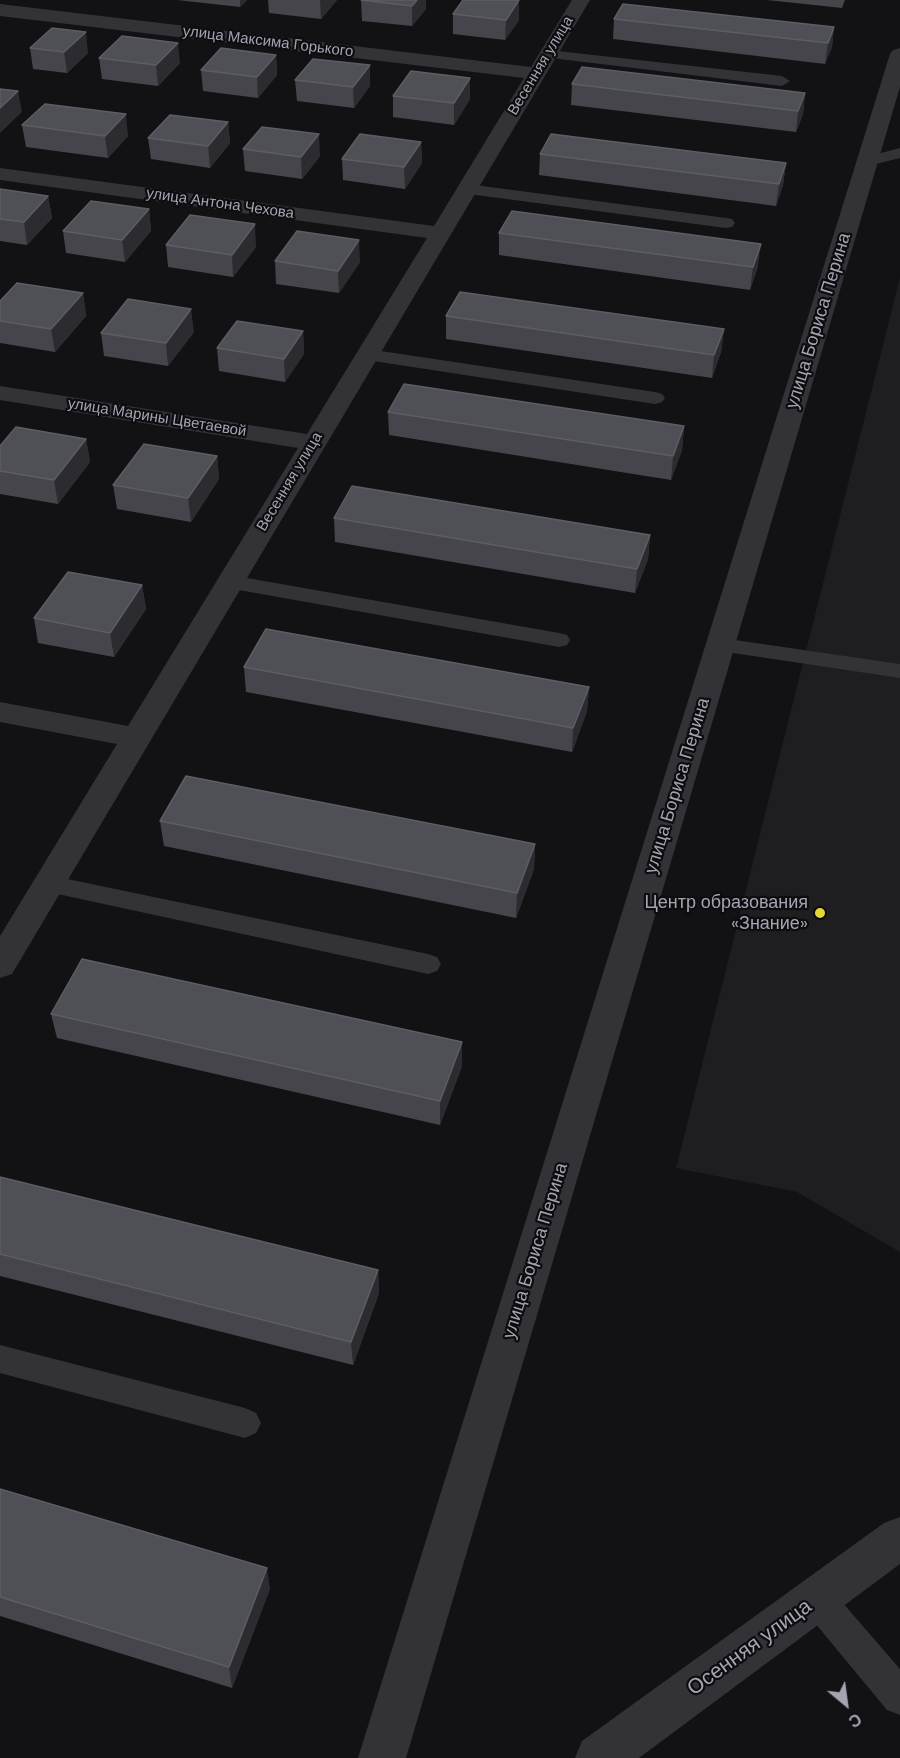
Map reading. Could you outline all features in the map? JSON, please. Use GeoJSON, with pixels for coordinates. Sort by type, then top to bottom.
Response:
{"type":"FeatureCollection","features":[{"type":"Feature","properties":{"kind":"street","name":"Весенняя улица"},"geometry":{"type":"LineString","coordinates":[[0,965],[580,0]]}},
{"type":"Feature","properties":{"kind":"street","name":"улица Максима Горького"},"geometry":{"type":"LineString","coordinates":[[9,11],[542,64]]}},
{"type":"Feature","properties":{"kind":"street","name":"улица Бориса Перина"},"geometry":{"type":"LineString","coordinates":[[382,1758],[900,54]]}},
{"type":"Feature","properties":{"kind":"street","name":"улица Антона Чехова"},"geometry":{"type":"LineString","coordinates":[[0,174],[440,233]]}},
{"type":"Feature","properties":{"kind":"street","name":"улица Марины Цветаевой"},"geometry":{"type":"LineString","coordinates":[[0,393],[314,443]]}},
{"type":"Feature","properties":{"kind":"street"},"geometry":{"type":"LineString","coordinates":[[0,712],[136,738]]}},
{"type":"Feature","properties":{"kind":"street","name":"Осенняя улица"},"geometry":{"type":"LineString","coordinates":[[599,1758],[900,1538]]}},
{"type":"Feature","properties":{"kind":"lane"},"geometry":{"type":"LineString","coordinates":[[542,64],[782,81]]}},
{"type":"Feature","properties":{"kind":"lane"},"geometry":{"type":"LineString","coordinates":[[868,161],[900,153]]}},
{"type":"Feature","properties":{"kind":"lane"},"geometry":{"type":"LineString","coordinates":[[467,189],[726,223]]}},
{"type":"Feature","properties":{"kind":"lane"},"geometry":{"type":"LineString","coordinates":[[367,355],[655,398]]}},
{"type":"Feature","properties":{"kind":"lane"},"geometry":{"type":"LineString","coordinates":[[230,582],[559,640]]}},
{"type":"Feature","properties":{"kind":"lane"},"geometry":{"type":"LineString","coordinates":[[721,645],[900,671]]}},
{"type":"Feature","properties":{"kind":"lane"},"geometry":{"type":"LineString","coordinates":[[48,884],[428,964]]}},
{"type":"Feature","properties":{"kind":"lane"},"geometry":{"type":"LineString","coordinates":[[0,1359],[245,1423]]}},
{"type":"Feature","properties":{"kind":"lane"},"geometry":{"type":"LineString","coordinates":[[817,1599],[900,1697]]}},
{"type":"Feature","properties":{"kind":"shaded area","name":"Центр образования «Знание»"},"geometry":{"type":"Polygon","coordinates":[[[900,277],[900,1252],[797,1192],[676,1168],[900,277]]]}},
{"type":"Feature","properties":{"kind":"building"},"geometry":{"type":"Polygon","coordinates":[[[361,0],[417,0],[412,6],[361,0]]]}},
{"type":"Feature","properties":{"kind":"building"},"geometry":{"type":"Polygon","coordinates":[[[463,0],[519,0],[506,20],[453,14],[463,0]]]}},
{"type":"Feature","properties":{"kind":"building"},"geometry":{"type":"Polygon","coordinates":[[[623,4],[834,27],[828,43],[614,19],[623,4]]]}},
{"type":"Feature","properties":{"kind":"building"},"geometry":{"type":"Polygon","coordinates":[[[52,28],[86,32],[64,52],[30,48],[52,28]]]}},
{"type":"Feature","properties":{"kind":"building"},"geometry":{"type":"Polygon","coordinates":[[[122,36],[178,43],[156,65],[99,58],[122,36]]]}},
{"type":"Feature","properties":{"kind":"building"},"geometry":{"type":"Polygon","coordinates":[[[221,48],[276,55],[257,77],[201,70],[221,48]]]}},
{"type":"Feature","properties":{"kind":"building"},"geometry":{"type":"Polygon","coordinates":[[[313,59],[370,65],[353,87],[295,80],[313,59]]]}},
{"type":"Feature","properties":{"kind":"building"},"geometry":{"type":"Polygon","coordinates":[[[582,67],[805,93],[798,111],[572,84],[582,67]]]}},
{"type":"Feature","properties":{"kind":"building"},"geometry":{"type":"Polygon","coordinates":[[[411,71],[470,78],[454,103],[393,96],[411,71]]]}},
{"type":"Feature","properties":{"kind":"building"},"geometry":{"type":"Polygon","coordinates":[[[0,89],[18,91],[0,108],[0,89]]]}},
{"type":"Feature","properties":{"kind":"building"},"geometry":{"type":"Polygon","coordinates":[[[45,104],[126,114],[105,136],[22,125],[45,104]]]}},
{"type":"Feature","properties":{"kind":"building"},"geometry":{"type":"Polygon","coordinates":[[[170,115],[228,122],[208,146],[148,138],[170,115]]]}},
{"type":"Feature","properties":{"kind":"building"},"geometry":{"type":"Polygon","coordinates":[[[262,127],[319,134],[301,157],[243,149],[262,127]]]}},
{"type":"Feature","properties":{"kind":"building"},"geometry":{"type":"Polygon","coordinates":[[[360,134],[421,142],[404,167],[342,159],[360,134]]]}},
{"type":"Feature","properties":{"kind":"building"},"geometry":{"type":"Polygon","coordinates":[[[551,134],[786,163],[779,184],[540,154],[551,134]]]}},
{"type":"Feature","properties":{"kind":"building"},"geometry":{"type":"Polygon","coordinates":[[[0,189],[48,196],[24,222],[0,219],[0,189]]]}},
{"type":"Feature","properties":{"kind":"building"},"geometry":{"type":"Polygon","coordinates":[[[91,201],[149,209],[122,240],[63,231],[91,201]]]}},
{"type":"Feature","properties":{"kind":"building"},"geometry":{"type":"Polygon","coordinates":[[[512,211],[761,244],[753,267],[499,233],[512,211]]]}},
{"type":"Feature","properties":{"kind":"building"},"geometry":{"type":"Polygon","coordinates":[[[190,215],[255,224],[232,255],[166,245],[190,215]]]}},
{"type":"Feature","properties":{"kind":"building"},"geometry":{"type":"Polygon","coordinates":[[[297,231],[359,240],[338,271],[275,261],[297,231]]]}},
{"type":"Feature","properties":{"kind":"building"},"geometry":{"type":"Polygon","coordinates":[[[17,283],[83,293],[51,329],[0,321],[0,301],[17,283]]]}},
{"type":"Feature","properties":{"kind":"building"},"geometry":{"type":"Polygon","coordinates":[[[460,292],[724,329],[714,355],[446,316],[460,292]]]}},
{"type":"Feature","properties":{"kind":"building"},"geometry":{"type":"Polygon","coordinates":[[[128,299],[191,309],[166,343],[101,333],[128,299]]]}},
{"type":"Feature","properties":{"kind":"building"},"geometry":{"type":"Polygon","coordinates":[[[237,321],[303,331],[284,359],[217,348],[237,321]]]}},
{"type":"Feature","properties":{"kind":"building"},"geometry":{"type":"Polygon","coordinates":[[[404,384],[684,426],[673,456],[388,412],[404,384]]]}},
{"type":"Feature","properties":{"kind":"building"},"geometry":{"type":"Polygon","coordinates":[[[16,427],[86,439],[54,480],[0,471],[0,446],[16,427]]]}},
{"type":"Feature","properties":{"kind":"building"},"geometry":{"type":"Polygon","coordinates":[[[144,444],[217,456],[188,498],[113,485],[144,444]]]}},
{"type":"Feature","properties":{"kind":"building"},"geometry":{"type":"Polygon","coordinates":[[[352,486],[650,535],[637,569],[334,518],[352,486]]]}},
{"type":"Feature","properties":{"kind":"building"},"geometry":{"type":"Polygon","coordinates":[[[68,572],[142,585],[110,633],[34,618],[68,572]]]}},
{"type":"Feature","properties":{"kind":"building"},"geometry":{"type":"Polygon","coordinates":[[[266,629],[589,687],[573,728],[244,667],[266,629]]]}},
{"type":"Feature","properties":{"kind":"building"},"geometry":{"type":"Polygon","coordinates":[[[186,776],[535,844],[517,893],[160,821],[186,776]]]}},
{"type":"Feature","properties":{"kind":"building"},"geometry":{"type":"Polygon","coordinates":[[[82,959],[462,1042],[440,1101],[51,1014],[82,959]]]}},
{"type":"Feature","properties":{"kind":"building"},"geometry":{"type":"Polygon","coordinates":[[[0,1177],[378,1270],[351,1342],[0,1254],[0,1177]]]}},
{"type":"Feature","properties":{"kind":"building"},"geometry":{"type":"Polygon","coordinates":[[[0,1489],[267,1568],[229,1667],[0,1597],[0,1489]]]}},
{"type":"Feature","properties":{"kind":"place","name":"Центр образования «Знание»"},"geometry":{"type":"Point","coordinates":[820,913]}}]}
